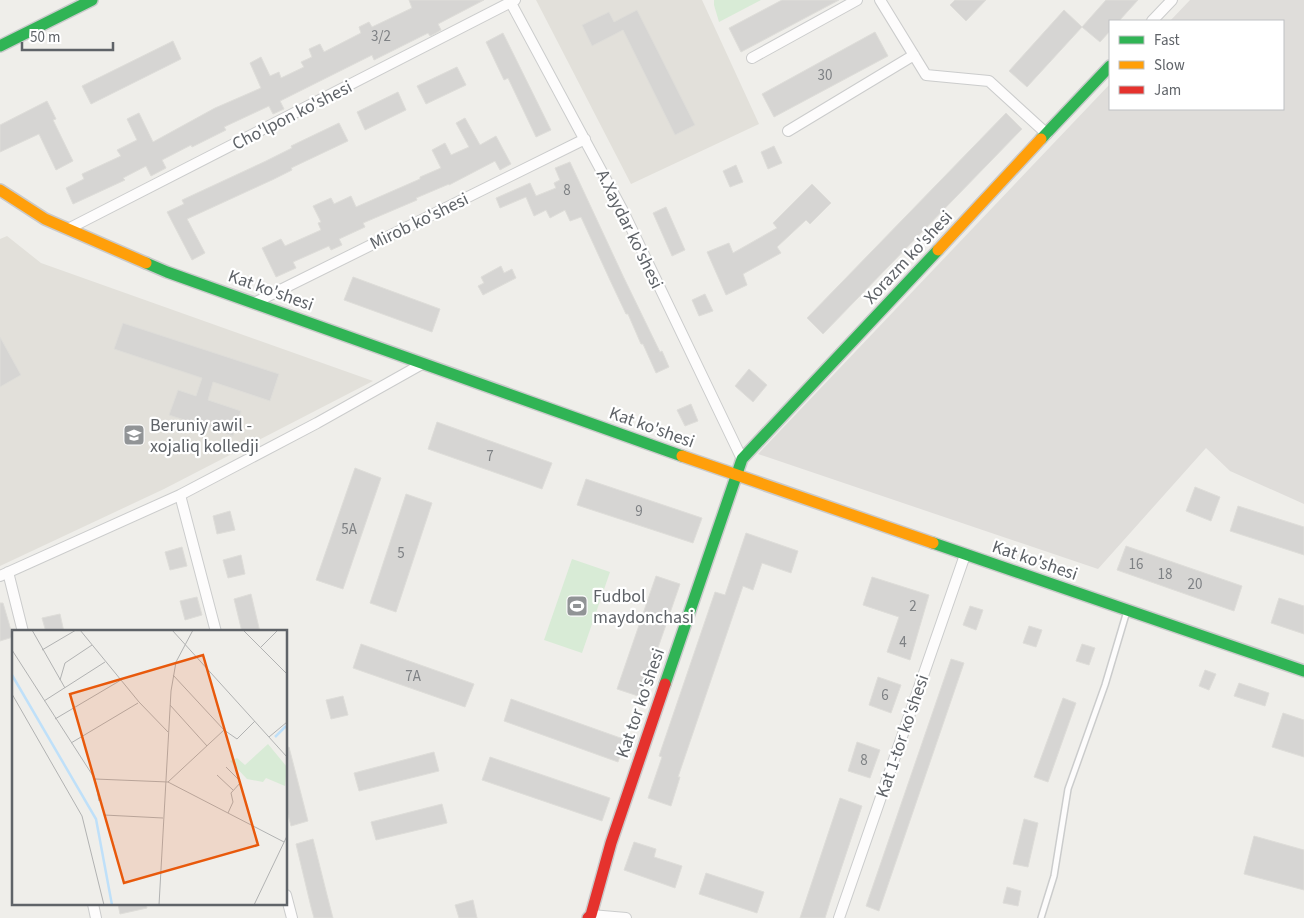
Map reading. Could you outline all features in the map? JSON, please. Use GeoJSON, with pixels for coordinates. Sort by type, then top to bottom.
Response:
{"type":"FeatureCollection","features":[{"type":"Feature","properties":{"kind":"street"},"geometry":{"type":"LineString","coordinates":[[0,46],[92,0]]}},
{"type":"Feature","properties":{"kind":"street"},"geometry":{"type":"LineString","coordinates":[[752,58],[858,0]]}},
{"type":"Feature","properties":{"kind":"street"},"geometry":{"type":"LineString","coordinates":[[880,0],[926,75],[989,80],[1047,134]]}},
{"type":"Feature","properties":{"kind":"street"},"geometry":{"type":"LineString","coordinates":[[1153,20],[1172,0]]}},
{"type":"Feature","properties":{"kind":"street","name":"A.Xaydar ko'shesi"},"geometry":{"type":"LineString","coordinates":[[513,1],[623,211],[742,460]]}},
{"type":"Feature","properties":{"kind":"street","name":"Cho'lpon ko'shesi"},"geometry":{"type":"LineString","coordinates":[[68,229],[513,1]]}},
{"type":"Feature","properties":{"kind":"street"},"geometry":{"type":"LineString","coordinates":[[788,131],[914,55]]}},
{"type":"Feature","properties":{"kind":"street","name":"Xorazm ko'shesi"},"geometry":{"type":"LineString","coordinates":[[737,476],[742,460],[1109,67]]}},
{"type":"Feature","properties":{"kind":"street","name":"Mirob ko'shesi"},"geometry":{"type":"LineString","coordinates":[[254,303],[585,139]]}},
{"type":"Feature","properties":{"kind":"street","name":"Kat ko'shesi"},"geometry":{"type":"LineString","coordinates":[[0,190],[45,219],[167,272],[737,476],[1304,671]]}},
{"type":"Feature","properties":{"kind":"street"},"geometry":{"type":"LineString","coordinates":[[22,630],[4,574],[180,495],[317,423],[422,364]]}},
{"type":"Feature","properties":{"kind":"street","name":"Kat tor ko'shesi"},"geometry":{"type":"LineString","coordinates":[[590,916],[611,843],[737,476]]}},
{"type":"Feature","properties":{"kind":"street"},"geometry":{"type":"LineString","coordinates":[[180,495],[215,630]]}},
{"type":"Feature","properties":{"kind":"street","name":"Kat 1-tor ko'shesi"},"geometry":{"type":"LineString","coordinates":[[839,918],[965,555]]}},
{"type":"Feature","properties":{"kind":"street"},"geometry":{"type":"LineString","coordinates":[[288,903],[292,918]]}},
{"type":"Feature","properties":{"kind":"street"},"geometry":{"type":"LineString","coordinates":[[590,916],[626,918]]}},
{"type":"Feature","properties":{"kind":"lane"},"geometry":{"type":"LineString","coordinates":[[1041,918],[1054,876],[1068,789],[1105,685],[1127,610]]}},
{"type":"Feature","properties":{"kind":"shaded area"},"geometry":{"type":"Polygon","coordinates":[[[536,0],[702,0],[759,124],[631,184],[536,0]]]}},
{"type":"Feature","properties":{"kind":"shaded area"},"geometry":{"type":"Polygon","coordinates":[[[1190,0],[1304,0],[1304,504],[1230,471],[1206,448],[1098,569],[758,454],[1109,85],[1109,110],[1284,110],[1284,20],[1171,20],[1190,0]]]}},
{"type":"Feature","properties":{"kind":"shaded area","name":"Beruniy awil - xojaliq kolledji"},"geometry":{"type":"Polygon","coordinates":[[[7,236],[41,263],[373,381],[164,489],[0,566],[0,239],[7,236]]]}},
{"type":"Feature","properties":{"kind":"green space"},"geometry":{"type":"Polygon","coordinates":[[[714,0],[761,0],[719,22],[714,0]]]}},
{"type":"Feature","properties":{"kind":"green space","name":"Fudbol maydonchasi"},"geometry":{"type":"Polygon","coordinates":[[[572,559],[610,572],[582,653],[544,640],[572,559]]]}},
{"type":"Feature","properties":{"kind":"building"},"geometry":{"type":"Polygon","coordinates":[[[409,0],[484,0],[438,24],[441,30],[430,36],[428,33],[374,60],[372,55],[280,101],[284,109],[273,114],[269,106],[224,127],[226,130],[162,160],[166,168],[151,176],[146,166],[123,178],[125,180],[73,204],[66,188],[84,179],[82,174],[121,156],[117,150],[137,140],[127,119],[139,113],[153,142],[215,108],[261,88],[250,63],[261,57],[270,76],[279,72],[281,78],[304,67],[301,62],[312,57],[309,49],[320,44],[324,52],[361,33],[359,27],[369,22],[372,27],[412,8],[409,0]]]}},
{"type":"Feature","properties":{"kind":"building"},"geometry":{"type":"Polygon","coordinates":[[[782,0],[839,0],[741,52],[729,28],[782,0]]]}},
{"type":"Feature","properties":{"kind":"building"},"geometry":{"type":"Polygon","coordinates":[[[955,0],[986,0],[966,21],[950,5],[955,0]]]}},
{"type":"Feature","properties":{"kind":"building"},"geometry":{"type":"Polygon","coordinates":[[[1106,0],[1138,0],[1120,20],[1109,20],[1109,32],[1100,42],[1082,27],[1106,0]]]}},
{"type":"Feature","properties":{"kind":"building"},"geometry":{"type":"Polygon","coordinates":[[[637,10],[695,125],[675,135],[623,30],[592,46],[582,25],[609,12],[614,22],[637,10]]]}},
{"type":"Feature","properties":{"kind":"building"},"geometry":{"type":"Polygon","coordinates":[[[1064,10],[1082,27],[1027,87],[1009,71],[1064,10]]]}},
{"type":"Feature","properties":{"kind":"building"},"geometry":{"type":"Polygon","coordinates":[[[875,32],[888,56],[774,117],[762,94],[875,32]]]}},
{"type":"Feature","properties":{"kind":"building"},"geometry":{"type":"Polygon","coordinates":[[[503,33],[551,130],[536,137],[508,78],[504,80],[486,42],[503,33]]]}},
{"type":"Feature","properties":{"kind":"building"},"geometry":{"type":"Polygon","coordinates":[[[173,41],[181,59],[91,104],[82,86],[173,41]]]}},
{"type":"Feature","properties":{"kind":"building"},"geometry":{"type":"Polygon","coordinates":[[[457,67],[466,85],[426,104],[417,86],[457,67]]]}},
{"type":"Feature","properties":{"kind":"building"},"geometry":{"type":"Polygon","coordinates":[[[398,92],[406,110],[365,130],[357,112],[398,92]]]}},
{"type":"Feature","properties":{"kind":"building"},"geometry":{"type":"Polygon","coordinates":[[[47,101],[56,119],[53,120],[73,161],[56,170],[39,134],[0,152],[0,125],[47,101]]]}},
{"type":"Feature","properties":{"kind":"building"},"geometry":{"type":"Polygon","coordinates":[[[1006,113],[1022,129],[823,334],[807,318],[1006,113]]]}},
{"type":"Feature","properties":{"kind":"building"},"geometry":{"type":"Polygon","coordinates":[[[465,118],[480,145],[496,136],[511,164],[500,170],[495,161],[449,185],[363,223],[365,227],[339,239],[342,245],[331,250],[329,246],[293,262],[296,268],[276,277],[262,248],[281,239],[285,246],[321,230],[318,223],[321,222],[313,206],[331,198],[334,204],[351,196],[356,207],[441,168],[432,150],[445,143],[451,155],[469,147],[456,123],[465,118]]]}},
{"type":"Feature","properties":{"kind":"building"},"geometry":{"type":"Polygon","coordinates":[[[339,123],[348,141],[291,168],[292,170],[272,180],[187,219],[205,253],[192,260],[167,212],[184,204],[182,200],[266,161],[292,148],[291,146],[339,123]]]}},
{"type":"Feature","properties":{"kind":"building"},"geometry":{"type":"Polygon","coordinates":[[[774,146],[782,163],[768,169],[761,152],[774,146]]]}},
{"type":"Feature","properties":{"kind":"building"},"geometry":{"type":"Polygon","coordinates":[[[570,162],[624,278],[669,367],[656,373],[581,217],[570,221],[565,210],[550,218],[546,210],[534,216],[526,197],[500,208],[496,198],[530,183],[536,196],[556,188],[554,183],[560,180],[555,168],[570,162]]]}},
{"type":"Feature","properties":{"kind":"building"},"geometry":{"type":"Polygon","coordinates":[[[736,165],[743,182],[730,187],[723,171],[736,165]]]}},
{"type":"Feature","properties":{"kind":"building"},"geometry":{"type":"Polygon","coordinates":[[[812,184],[831,203],[810,224],[806,220],[777,247],[781,253],[743,274],[747,285],[726,295],[707,252],[729,243],[733,253],[777,228],[773,223],[812,184]]]}},
{"type":"Feature","properties":{"kind":"building"},"geometry":{"type":"Polygon","coordinates":[[[666,207],[685,250],[672,256],[653,213],[666,207]]]}},
{"type":"Feature","properties":{"kind":"building"},"geometry":{"type":"Polygon","coordinates":[[[501,266],[504,273],[512,269],[516,278],[483,295],[478,286],[484,283],[481,277],[501,266]]]}},
{"type":"Feature","properties":{"kind":"building"},"geometry":{"type":"Polygon","coordinates":[[[353,277],[440,309],[432,332],[344,300],[353,277]]]}},
{"type":"Feature","properties":{"kind":"building"},"geometry":{"type":"Polygon","coordinates":[[[705,294],[713,311],[699,316],[692,300],[705,294]]]}},
{"type":"Feature","properties":{"kind":"building"},"geometry":{"type":"Polygon","coordinates":[[[123,323],[279,374],[270,401],[213,382],[208,400],[241,411],[233,436],[169,415],[178,390],[196,396],[202,378],[114,349],[123,323]]]}},
{"type":"Feature","properties":{"kind":"building"},"geometry":{"type":"Polygon","coordinates":[[[0,337],[21,375],[0,387],[0,337]]]}},
{"type":"Feature","properties":{"kind":"building"},"geometry":{"type":"Polygon","coordinates":[[[749,369],[767,385],[753,402],[735,386],[749,369]]]}},
{"type":"Feature","properties":{"kind":"building"},"geometry":{"type":"Polygon","coordinates":[[[691,404],[698,421],[685,426],[677,410],[691,404]]]}},
{"type":"Feature","properties":{"kind":"building"},"geometry":{"type":"Polygon","coordinates":[[[437,422],[552,463],[542,489],[428,449],[437,422]]]}},
{"type":"Feature","properties":{"kind":"building"},"geometry":{"type":"Polygon","coordinates":[[[355,468],[381,478],[343,589],[316,580],[355,468]]]}},
{"type":"Feature","properties":{"kind":"building"},"geometry":{"type":"Polygon","coordinates":[[[586,479],[702,518],[693,543],[577,505],[586,479]]]}},
{"type":"Feature","properties":{"kind":"building"},"geometry":{"type":"Polygon","coordinates":[[[1195,487],[1220,497],[1211,521],[1186,511],[1195,487]]]}},
{"type":"Feature","properties":{"kind":"building"},"geometry":{"type":"Polygon","coordinates":[[[406,494],[432,503],[396,612],[370,603],[406,494]]]}},
{"type":"Feature","properties":{"kind":"building"},"geometry":{"type":"Polygon","coordinates":[[[1238,506],[1304,527],[1304,555],[1230,531],[1238,506]]]}},
{"type":"Feature","properties":{"kind":"building"},"geometry":{"type":"Polygon","coordinates":[[[230,511],[235,530],[217,534],[213,516],[230,511]]]}},
{"type":"Feature","properties":{"kind":"building"},"geometry":{"type":"Polygon","coordinates":[[[746,533],[798,551],[791,573],[762,563],[753,590],[743,586],[678,777],[680,777],[671,806],[648,798],[662,757],[659,756],[715,592],[725,595],[746,533]]]}},
{"type":"Feature","properties":{"kind":"building"},"geometry":{"type":"Polygon","coordinates":[[[1126,546],[1242,586],[1234,611],[1117,570],[1126,546]]]}},
{"type":"Feature","properties":{"kind":"building"},"geometry":{"type":"Polygon","coordinates":[[[182,547],[187,566],[170,570],[165,552],[182,547]]]}},
{"type":"Feature","properties":{"kind":"building"},"geometry":{"type":"Polygon","coordinates":[[[241,555],[245,574],[228,578],[223,560],[241,555]]]}},
{"type":"Feature","properties":{"kind":"building"},"geometry":{"type":"Polygon","coordinates":[[[656,576],[680,584],[641,697],[617,689],[656,576]]]}},
{"type":"Feature","properties":{"kind":"building"},"geometry":{"type":"Polygon","coordinates":[[[872,577],[929,595],[910,660],[887,652],[899,617],[863,605],[872,577]]]}},
{"type":"Feature","properties":{"kind":"building"},"geometry":{"type":"Polygon","coordinates":[[[251,594],[260,630],[242,630],[234,599],[251,594]]]}},
{"type":"Feature","properties":{"kind":"building"},"geometry":{"type":"Polygon","coordinates":[[[197,597],[202,615],[185,620],[180,601],[197,597]]]}},
{"type":"Feature","properties":{"kind":"building"},"geometry":{"type":"Polygon","coordinates":[[[1279,598],[1304,606],[1304,634],[1271,623],[1279,598]]]}},
{"type":"Feature","properties":{"kind":"building"},"geometry":{"type":"Polygon","coordinates":[[[0,603],[3,603],[12,637],[0,641],[0,603]]]}},
{"type":"Feature","properties":{"kind":"building"},"geometry":{"type":"Polygon","coordinates":[[[970,606],[983,610],[976,630],[963,625],[970,606]]]}},
{"type":"Feature","properties":{"kind":"building"},"geometry":{"type":"Polygon","coordinates":[[[60,614],[64,630],[45,630],[42,618],[60,614]]]}},
{"type":"Feature","properties":{"kind":"building"},"geometry":{"type":"Polygon","coordinates":[[[1029,626],[1042,630],[1036,647],[1023,643],[1029,626]]]}},
{"type":"Feature","properties":{"kind":"building"},"geometry":{"type":"Polygon","coordinates":[[[361,644],[474,684],[465,707],[353,668],[361,644]]]}},
{"type":"Feature","properties":{"kind":"building"},"geometry":{"type":"Polygon","coordinates":[[[1082,644],[1095,648],[1089,665],[1076,661],[1082,644]]]}},
{"type":"Feature","properties":{"kind":"building"},"geometry":{"type":"Polygon","coordinates":[[[951,659],[964,663],[879,911],[866,906],[951,659]]]}},
{"type":"Feature","properties":{"kind":"building"},"geometry":{"type":"Polygon","coordinates":[[[1205,670],[1216,674],[1209,690],[1199,686],[1205,670]]]}},
{"type":"Feature","properties":{"kind":"building"},"geometry":{"type":"Polygon","coordinates":[[[878,677],[901,685],[891,713],[869,705],[878,677]]]}},
{"type":"Feature","properties":{"kind":"building"},"geometry":{"type":"Polygon","coordinates":[[[1239,683],[1269,693],[1265,706],[1234,696],[1239,683]]]}},
{"type":"Feature","properties":{"kind":"building"},"geometry":{"type":"Polygon","coordinates":[[[343,696],[348,715],[331,719],[326,700],[343,696]]]}},
{"type":"Feature","properties":{"kind":"building"},"geometry":{"type":"Polygon","coordinates":[[[1063,698],[1076,703],[1048,782],[1034,777],[1063,698]]]}},
{"type":"Feature","properties":{"kind":"building"},"geometry":{"type":"Polygon","coordinates":[[[511,699],[626,740],[618,762],[504,721],[511,699]]]}},
{"type":"Feature","properties":{"kind":"building"},"geometry":{"type":"Polygon","coordinates":[[[1283,713],[1304,720],[1304,757],[1272,747],[1283,713]]]}},
{"type":"Feature","properties":{"kind":"building"},"geometry":{"type":"Polygon","coordinates":[[[857,742],[880,750],[870,778],[848,771],[857,742]]]}},
{"type":"Feature","properties":{"kind":"building"},"geometry":{"type":"Polygon","coordinates":[[[288,747],[308,821],[291,826],[288,815],[288,747]]]}},
{"type":"Feature","properties":{"kind":"building"},"geometry":{"type":"Polygon","coordinates":[[[434,752],[439,771],[359,791],[354,773],[434,752]]]}},
{"type":"Feature","properties":{"kind":"building"},"geometry":{"type":"Polygon","coordinates":[[[490,757],[610,798],[602,821],[482,780],[490,757]]]}},
{"type":"Feature","properties":{"kind":"building"},"geometry":{"type":"Polygon","coordinates":[[[840,798],[862,806],[825,918],[800,918],[840,798]]]}},
{"type":"Feature","properties":{"kind":"building"},"geometry":{"type":"Polygon","coordinates":[[[442,804],[447,823],[376,840],[371,822],[442,804]]]}},
{"type":"Feature","properties":{"kind":"building"},"geometry":{"type":"Polygon","coordinates":[[[1024,819],[1038,823],[1028,867],[1013,864],[1024,819]]]}},
{"type":"Feature","properties":{"kind":"building"},"geometry":{"type":"Polygon","coordinates":[[[1254,836],[1304,850],[1304,890],[1244,874],[1254,836]]]}},
{"type":"Feature","properties":{"kind":"building"},"geometry":{"type":"Polygon","coordinates":[[[313,839],[333,918],[314,918],[311,907],[296,844],[313,839]]]}},
{"type":"Feature","properties":{"kind":"building"},"geometry":{"type":"Polygon","coordinates":[[[634,842],[656,849],[654,857],[682,866],[675,888],[624,870],[634,842]]]}},
{"type":"Feature","properties":{"kind":"building"},"geometry":{"type":"Polygon","coordinates":[[[706,873],[764,892],[757,913],[699,894],[706,873]]]}},
{"type":"Feature","properties":{"kind":"building"},"geometry":{"type":"Polygon","coordinates":[[[1007,887],[1021,891],[1018,906],[1003,903],[1007,887]]]}},
{"type":"Feature","properties":{"kind":"building"},"geometry":{"type":"Polygon","coordinates":[[[473,900],[477,918],[459,918],[455,905],[473,900]]]}},
{"type":"Feature","properties":{"kind":"building"},"geometry":{"type":"Polygon","coordinates":[[[118,906],[146,906],[147,908],[120,914],[118,906]]]}},
{"type":"Feature","properties":{"kind":"traffic: fast"},"geometry":{"type":"LineString","coordinates":[[0,46],[92,0]]}},
{"type":"Feature","properties":{"kind":"traffic: fast"},"geometry":{"type":"LineString","coordinates":[[1041,139],[1109,67]]}},
{"type":"Feature","properties":{"kind":"traffic: fast"},"geometry":{"type":"LineString","coordinates":[[665,684],[742,459],[938,250]]}},
{"type":"Feature","properties":{"kind":"traffic: fast"},"geometry":{"type":"LineString","coordinates":[[146,263],[682,456]]}},
{"type":"Feature","properties":{"kind":"traffic: fast"},"geometry":{"type":"LineString","coordinates":[[933,543],[1304,671]]}},
{"type":"Feature","properties":{"kind":"traffic: slow"},"geometry":{"type":"LineString","coordinates":[[938,250],[1041,139]]}},
{"type":"Feature","properties":{"kind":"traffic: slow"},"geometry":{"type":"LineString","coordinates":[[0,190],[45,219],[146,263]]}},
{"type":"Feature","properties":{"kind":"traffic: slow"},"geometry":{"type":"LineString","coordinates":[[682,456],[933,543]]}},
{"type":"Feature","properties":{"kind":"traffic: jam"},"geometry":{"type":"LineString","coordinates":[[588,918],[591,915],[611,843],[665,684]]}},
{"type":"Feature","properties":{"kind":"place","name":"Beruniy awil - xojaliq kolledji"},"geometry":{"type":"Point","coordinates":[134,435]}},
{"type":"Feature","properties":{"kind":"place","name":"Fudbol maydonchasi"},"geometry":{"type":"Point","coordinates":[577,606]}}]}
